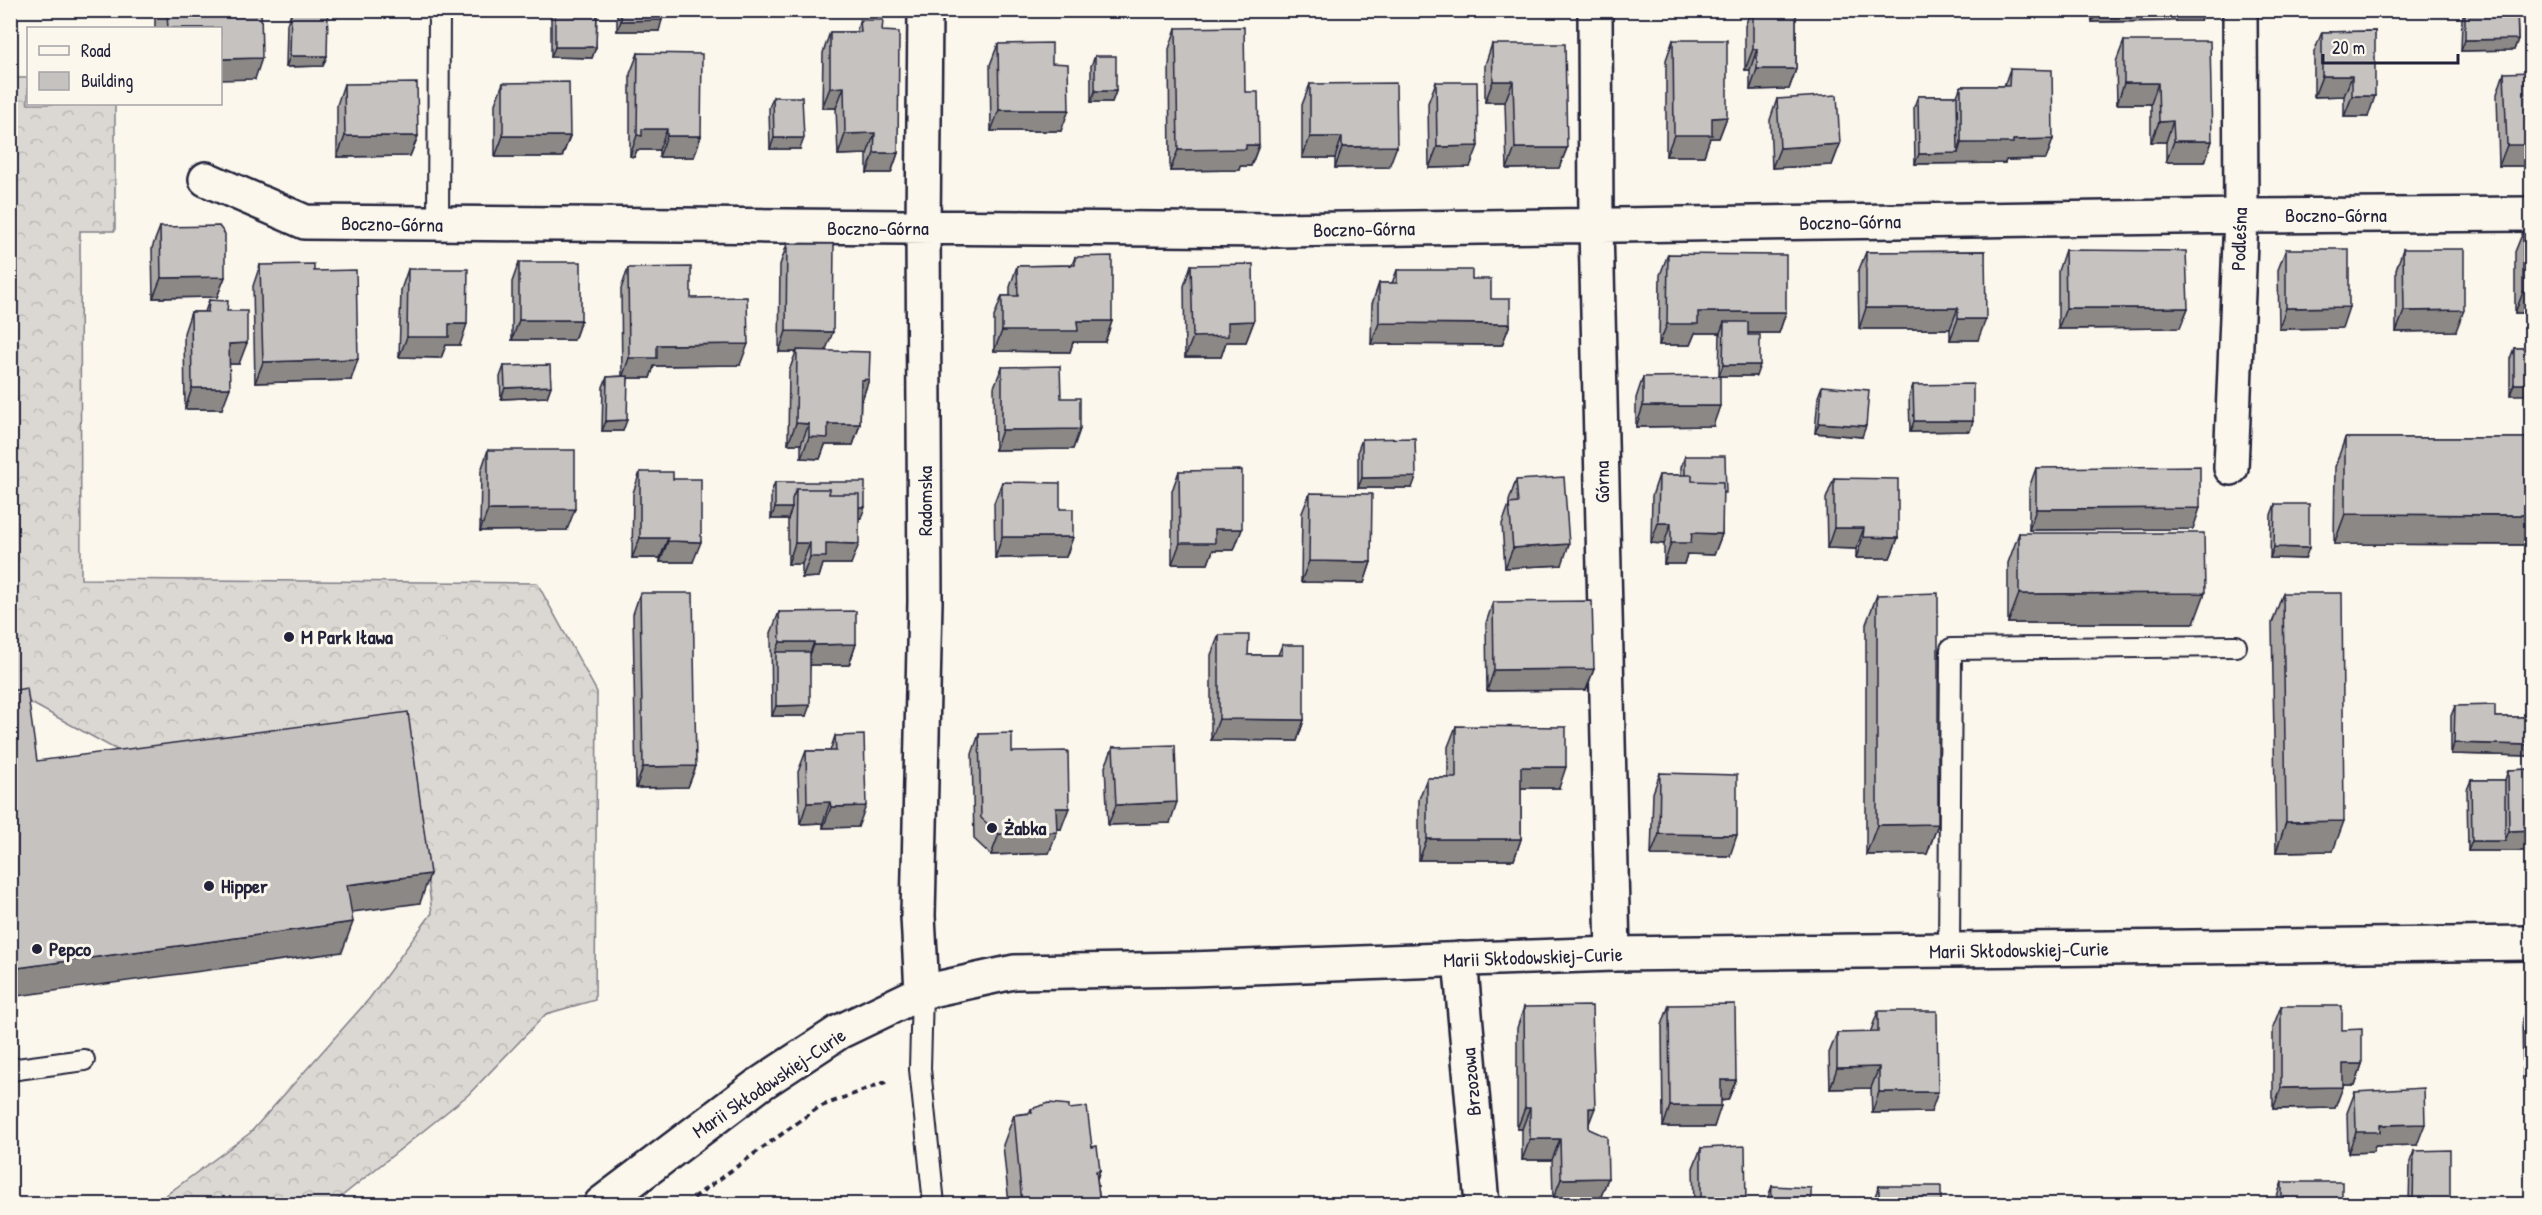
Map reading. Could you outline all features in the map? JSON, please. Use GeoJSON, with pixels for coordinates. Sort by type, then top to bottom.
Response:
{"type":"FeatureCollection","features":[{"type":"Feature","properties":{"kind":"street","name":"Radomska"},"geometry":{"type":"LineString","coordinates":[[922,992],[918,916],[925,601],[923,229],[926,10]]}},
{"type":"Feature","properties":{"kind":"street","name":"Górna"},"geometry":{"type":"LineString","coordinates":[[1595,10],[1596,226],[1613,954]]}},
{"type":"Feature","properties":{"kind":"street","name":"Podleśna"},"geometry":{"type":"LineString","coordinates":[[2230,468],[2241,216],[2240,10]]}},
{"type":"Feature","properties":{"kind":"street","name":"Boczno-Górna"},"geometry":{"type":"LineString","coordinates":[[206,179],[305,222],[923,229],[1278,230],[2532,214]]}},
{"type":"Feature","properties":{"kind":"street","name":"Marii Skłodowskiej-Curie"},"geometry":{"type":"LineString","coordinates":[[601,1204],[766,1080],[839,1032],[922,992],[1014,972],[1203,969],[1613,954],[2532,943]]}},
{"type":"Feature","properties":{"kind":"street","name":"Brzozowa"},"geometry":{"type":"LineString","coordinates":[[1460,959],[1482,1204]]}},
{"type":"Feature","properties":{"kind":"lane"},"geometry":{"type":"LineString","coordinates":[[438,224],[439,10]]}},
{"type":"Feature","properties":{"kind":"lane"},"geometry":{"type":"LineString","coordinates":[[1950,950],[1951,649],[2236,646]]}},
{"type":"Feature","properties":{"kind":"lane"},"geometry":{"type":"LineString","coordinates":[[922,992],[920,1069],[934,1204]]}},
{"type":"Feature","properties":{"kind":"lane"},"geometry":{"type":"LineString","coordinates":[[10,1070],[84,1060]]}},
{"type":"Feature","properties":{"kind":"path"},"geometry":{"type":"LineString","coordinates":[[685,1204],[819,1107],[920,1069]]}},
{"type":"Feature","properties":{"kind":"green space"},"geometry":{"type":"Polygon","coordinates":[[[11,78],[27,78],[27,105],[115,105],[115,231],[80,231],[81,579],[537,583],[597,692],[595,1000],[546,1014],[468,1095],[332,1204],[154,1204],[250,1133],[369,999],[432,913],[408,720],[124,754],[11,692],[11,78]]]}},
{"type":"Feature","properties":{"kind":"building"},"geometry":{"type":"Polygon","coordinates":[[[162,10],[261,10],[262,58],[222,59],[222,27],[168,27],[167,15],[162,10]]]}},
{"type":"Feature","properties":{"kind":"building"},"geometry":{"type":"Polygon","coordinates":[[[555,10],[597,10],[596,47],[555,47],[555,10]]]}},
{"type":"Feature","properties":{"kind":"building"},"geometry":{"type":"Polygon","coordinates":[[[621,10],[662,10],[662,20],[621,21],[621,10]]]}},
{"type":"Feature","properties":{"kind":"building"},"geometry":{"type":"Polygon","coordinates":[[[1753,10],[1796,10],[1796,69],[1757,69],[1757,49],[1753,49],[1753,10]]]}},
{"type":"Feature","properties":{"kind":"building"},"geometry":{"type":"Polygon","coordinates":[[[2465,10],[2517,10],[2518,39],[2465,40],[2465,10]]]}},
{"type":"Feature","properties":{"kind":"building"},"geometry":{"type":"Polygon","coordinates":[[[291,13],[328,13],[327,56],[290,56],[291,13]]]}},
{"type":"Feature","properties":{"kind":"building"},"geometry":{"type":"Polygon","coordinates":[[[860,20],[883,20],[882,31],[899,32],[898,153],[874,153],[875,133],[845,134],[844,87],[830,88],[830,32],[861,32],[860,20]]]}},
{"type":"Feature","properties":{"kind":"building"},"geometry":{"type":"Polygon","coordinates":[[[1244,27],[1245,92],[1258,92],[1259,145],[1246,145],[1246,149],[1178,150],[1176,28],[1244,27]]]}},
{"type":"Feature","properties":{"kind":"building"},"geometry":{"type":"Polygon","coordinates":[[[2375,31],[2375,96],[2352,96],[2352,76],[2322,76],[2322,32],[2375,31]]]}},
{"type":"Feature","properties":{"kind":"building"},"geometry":{"type":"Polygon","coordinates":[[[1673,40],[1727,40],[1727,117],[1712,118],[1712,135],[1674,135],[1673,40]]]}},
{"type":"Feature","properties":{"kind":"building"},"geometry":{"type":"Polygon","coordinates":[[[2124,41],[2210,41],[2212,141],[2174,141],[2173,121],[2159,122],[2158,83],[2124,83],[2124,41]]]}},
{"type":"Feature","properties":{"kind":"building"},"geometry":{"type":"Polygon","coordinates":[[[1052,43],[1052,63],[1068,64],[1069,110],[999,110],[998,44],[1052,43]]]}},
{"type":"Feature","properties":{"kind":"building"},"geometry":{"type":"Polygon","coordinates":[[[1492,44],[1565,44],[1567,148],[1515,148],[1513,81],[1493,81],[1492,44]]]}},
{"type":"Feature","properties":{"kind":"building"},"geometry":{"type":"Polygon","coordinates":[[[638,53],[702,54],[701,136],[667,136],[667,129],[642,129],[642,136],[637,135],[638,53]]]}},
{"type":"Feature","properties":{"kind":"building"},"geometry":{"type":"Polygon","coordinates":[[[1095,56],[1116,56],[1116,91],[1095,91],[1095,56]]]}},
{"type":"Feature","properties":{"kind":"building"},"geometry":{"type":"Polygon","coordinates":[[[2010,69],[2052,70],[2053,139],[2013,140],[2013,143],[1961,143],[1961,86],[2009,86],[2010,69]]]}},
{"type":"Feature","properties":{"kind":"building"},"geometry":{"type":"Polygon","coordinates":[[[2532,72],[2532,145],[2507,145],[2504,73],[2532,72]]]}},
{"type":"Feature","properties":{"kind":"building"},"geometry":{"type":"Polygon","coordinates":[[[569,82],[570,136],[503,136],[503,83],[569,82]]]}},
{"type":"Feature","properties":{"kind":"building"},"geometry":{"type":"Polygon","coordinates":[[[1436,82],[1477,82],[1478,146],[1437,147],[1436,82]]]}},
{"type":"Feature","properties":{"kind":"building"},"geometry":{"type":"Polygon","coordinates":[[[417,83],[418,136],[345,136],[344,84],[417,83]]]}},
{"type":"Feature","properties":{"kind":"building"},"geometry":{"type":"Polygon","coordinates":[[[1396,83],[1397,146],[1342,147],[1342,137],[1310,137],[1310,84],[1396,83]]]}},
{"type":"Feature","properties":{"kind":"building"},"geometry":{"type":"Polygon","coordinates":[[[1837,95],[1840,144],[1780,148],[1777,99],[1837,95]]]}},
{"type":"Feature","properties":{"kind":"building"},"geometry":{"type":"Polygon","coordinates":[[[1918,96],[1957,96],[1958,153],[1919,154],[1918,96]]]}},
{"type":"Feature","properties":{"kind":"building"},"geometry":{"type":"Polygon","coordinates":[[[773,97],[802,97],[804,138],[774,138],[773,97]]]}},
{"type":"Feature","properties":{"kind":"building"},"geometry":{"type":"Polygon","coordinates":[[[219,226],[225,234],[225,277],[161,278],[160,227],[219,226]]]}},
{"type":"Feature","properties":{"kind":"building"},"geometry":{"type":"Polygon","coordinates":[[[2523,232],[2532,232],[2532,292],[2523,292],[2523,232]]]}},
{"type":"Feature","properties":{"kind":"building"},"geometry":{"type":"Polygon","coordinates":[[[787,244],[834,244],[833,332],[786,331],[787,244]]]}},
{"type":"Feature","properties":{"kind":"building"},"geometry":{"type":"Polygon","coordinates":[[[2286,249],[2349,249],[2349,307],[2286,308],[2286,249]]]}},
{"type":"Feature","properties":{"kind":"building"},"geometry":{"type":"Polygon","coordinates":[[[2403,249],[2464,249],[2464,310],[2404,311],[2403,249]]]}},
{"type":"Feature","properties":{"kind":"building"},"geometry":{"type":"Polygon","coordinates":[[[2065,250],[2186,251],[2188,308],[2066,308],[2065,250]]]}},
{"type":"Feature","properties":{"kind":"building"},"geometry":{"type":"Polygon","coordinates":[[[1985,251],[1986,319],[1958,319],[1958,308],[1866,308],[1866,252],[1985,251]]]}},
{"type":"Feature","properties":{"kind":"building"},"geometry":{"type":"Polygon","coordinates":[[[1668,254],[1786,255],[1786,312],[1698,312],[1698,324],[1667,324],[1668,254]]]}},
{"type":"Feature","properties":{"kind":"building"},"geometry":{"type":"Polygon","coordinates":[[[1112,256],[1112,321],[1077,321],[1078,331],[1002,331],[1002,296],[1018,296],[1017,266],[1075,265],[1075,257],[1112,256]]]}},
{"type":"Feature","properties":{"kind":"building"},"geometry":{"type":"Polygon","coordinates":[[[519,262],[581,262],[581,320],[519,320],[519,262]]]}},
{"type":"Feature","properties":{"kind":"building"},"geometry":{"type":"Polygon","coordinates":[[[314,264],[314,271],[356,270],[358,359],[263,362],[260,265],[314,264]]]}},
{"type":"Feature","properties":{"kind":"building"},"geometry":{"type":"Polygon","coordinates":[[[1253,264],[1254,321],[1228,322],[1228,336],[1193,337],[1191,265],[1253,264]]]}},
{"type":"Feature","properties":{"kind":"building"},"geometry":{"type":"Polygon","coordinates":[[[691,267],[691,298],[747,297],[748,344],[657,345],[657,358],[629,358],[628,268],[691,267]]]}},
{"type":"Feature","properties":{"kind":"building"},"geometry":{"type":"Polygon","coordinates":[[[408,269],[468,269],[467,324],[449,324],[449,337],[407,337],[408,269]]]}},
{"type":"Feature","properties":{"kind":"building"},"geometry":{"type":"Polygon","coordinates":[[[1397,270],[1472,270],[1472,279],[1491,279],[1491,299],[1510,299],[1510,324],[1379,323],[1379,283],[1397,283],[1397,270]]]}},
{"type":"Feature","properties":{"kind":"building"},"geometry":{"type":"Polygon","coordinates":[[[209,300],[228,301],[227,311],[247,311],[247,343],[229,344],[230,388],[192,388],[191,312],[208,312],[209,300]]]}},
{"type":"Feature","properties":{"kind":"building"},"geometry":{"type":"Polygon","coordinates":[[[1724,322],[1748,322],[1748,335],[1760,335],[1760,365],[1723,365],[1724,322]]]}},
{"type":"Feature","properties":{"kind":"building"},"geometry":{"type":"Polygon","coordinates":[[[2514,348],[2532,348],[2532,384],[2514,384],[2514,348]]]}},
{"type":"Feature","properties":{"kind":"building"},"geometry":{"type":"Polygon","coordinates":[[[797,350],[870,352],[869,379],[861,380],[860,424],[828,424],[828,438],[809,437],[809,424],[796,423],[797,350]]]}},
{"type":"Feature","properties":{"kind":"building"},"geometry":{"type":"Polygon","coordinates":[[[550,365],[551,386],[505,388],[504,366],[550,365]]]}},
{"type":"Feature","properties":{"kind":"building"},"geometry":{"type":"Polygon","coordinates":[[[1060,366],[1061,398],[1080,398],[1080,429],[1002,430],[1002,367],[1060,366]]]}},
{"type":"Feature","properties":{"kind":"building"},"geometry":{"type":"Polygon","coordinates":[[[628,376],[627,420],[606,421],[607,377],[628,376]]]}},
{"type":"Feature","properties":{"kind":"building"},"geometry":{"type":"Polygon","coordinates":[[[1720,376],[1720,406],[1643,406],[1643,377],[1720,376]]]}},
{"type":"Feature","properties":{"kind":"building"},"geometry":{"type":"Polygon","coordinates":[[[1973,384],[1973,421],[1914,421],[1913,385],[1973,384]]]}},
{"type":"Feature","properties":{"kind":"building"},"geometry":{"type":"Polygon","coordinates":[[[1822,386],[1869,390],[1866,426],[1819,423],[1822,386]]]}},
{"type":"Feature","properties":{"kind":"building"},"geometry":{"type":"Polygon","coordinates":[[[1415,438],[1416,477],[1362,478],[1362,439],[1415,438]]]}},
{"type":"Feature","properties":{"kind":"building"},"geometry":{"type":"Polygon","coordinates":[[[2345,438],[2532,438],[2532,515],[2345,514],[2345,438]]]}},
{"type":"Feature","properties":{"kind":"building"},"geometry":{"type":"Polygon","coordinates":[[[488,450],[575,450],[575,509],[488,510],[488,450]]]}},
{"type":"Feature","properties":{"kind":"building"},"geometry":{"type":"Polygon","coordinates":[[[1685,456],[1725,456],[1726,493],[1723,493],[1723,482],[1692,481],[1692,475],[1685,475],[1685,456]]]}},
{"type":"Feature","properties":{"kind":"building"},"geometry":{"type":"Polygon","coordinates":[[[2200,466],[2200,508],[2036,509],[2036,468],[2200,466]]]}},
{"type":"Feature","properties":{"kind":"building"},"geometry":{"type":"Polygon","coordinates":[[[1242,470],[1242,529],[1215,529],[1215,543],[1180,543],[1179,471],[1242,470]]]}},
{"type":"Feature","properties":{"kind":"building"},"geometry":{"type":"Polygon","coordinates":[[[640,472],[673,472],[673,479],[701,479],[701,542],[668,541],[668,538],[640,538],[640,472]]]}},
{"type":"Feature","properties":{"kind":"building"},"geometry":{"type":"Polygon","coordinates":[[[1659,475],[1692,475],[1692,481],[1723,482],[1722,534],[1692,533],[1691,543],[1671,543],[1671,523],[1658,523],[1659,475]]]}},
{"type":"Feature","properties":{"kind":"building"},"geometry":{"type":"Polygon","coordinates":[[[1564,477],[1569,544],[1513,548],[1509,504],[1518,503],[1516,480],[1564,477]]]}},
{"type":"Feature","properties":{"kind":"building"},"geometry":{"type":"Polygon","coordinates":[[[1834,478],[1898,479],[1898,538],[1863,537],[1864,528],[1834,528],[1834,478]]]}},
{"type":"Feature","properties":{"kind":"building"},"geometry":{"type":"Polygon","coordinates":[[[775,482],[865,482],[865,507],[859,507],[859,494],[829,494],[830,489],[796,489],[792,499],[792,508],[775,508],[775,482]]]}},
{"type":"Feature","properties":{"kind":"building"},"geometry":{"type":"Polygon","coordinates":[[[1002,482],[1060,483],[1060,509],[1073,509],[1073,537],[1002,537],[1002,482]]]}},
{"type":"Feature","properties":{"kind":"building"},"geometry":{"type":"Polygon","coordinates":[[[796,489],[830,489],[829,494],[859,494],[859,544],[826,543],[826,557],[810,557],[810,543],[795,543],[796,489]]]}},
{"type":"Feature","properties":{"kind":"building"},"geometry":{"type":"Polygon","coordinates":[[[1310,493],[1372,494],[1371,562],[1309,561],[1310,493]]]}},
{"type":"Feature","properties":{"kind":"building"},"geometry":{"type":"Polygon","coordinates":[[[2275,504],[2309,504],[2309,548],[2274,547],[2275,504]]]}},
{"type":"Feature","properties":{"kind":"building"},"geometry":{"type":"Polygon","coordinates":[[[2019,533],[2204,533],[2205,593],[2019,594],[2019,533]]]}},
{"type":"Feature","properties":{"kind":"building"},"geometry":{"type":"Polygon","coordinates":[[[640,593],[693,593],[696,766],[643,767],[640,593]]]}},
{"type":"Feature","properties":{"kind":"building"},"geometry":{"type":"Polygon","coordinates":[[[1938,593],[1938,824],[1877,825],[1877,595],[1938,593]]]}},
{"type":"Feature","properties":{"kind":"building"},"geometry":{"type":"Polygon","coordinates":[[[2283,593],[2342,593],[2344,821],[2286,822],[2283,593]]]}},
{"type":"Feature","properties":{"kind":"building"},"geometry":{"type":"Polygon","coordinates":[[[1592,601],[1594,669],[1494,670],[1493,602],[1592,601]]]}},
{"type":"Feature","properties":{"kind":"building"},"geometry":{"type":"Polygon","coordinates":[[[856,611],[856,644],[814,645],[814,642],[780,642],[779,612],[856,611]]]}},
{"type":"Feature","properties":{"kind":"building"},"geometry":{"type":"Polygon","coordinates":[[[1219,635],[1249,635],[1248,655],[1282,655],[1282,645],[1304,645],[1304,720],[1219,719],[1219,635]]]}},
{"type":"Feature","properties":{"kind":"building"},"geometry":{"type":"Polygon","coordinates":[[[776,652],[810,652],[810,705],[776,706],[776,652]]]}},
{"type":"Feature","properties":{"kind":"building"},"geometry":{"type":"Polygon","coordinates":[[[27,688],[37,761],[408,712],[430,874],[347,885],[353,922],[10,969],[10,691],[27,688]]]}},
{"type":"Feature","properties":{"kind":"building"},"geometry":{"type":"Polygon","coordinates":[[[2495,705],[2495,717],[2532,717],[2532,745],[2454,743],[2455,706],[2495,705]]]}},
{"type":"Feature","properties":{"kind":"building"},"geometry":{"type":"Polygon","coordinates":[[[1456,726],[1566,727],[1566,767],[1521,767],[1521,839],[1427,839],[1427,778],[1456,778],[1456,726]]]}},
{"type":"Feature","properties":{"kind":"building"},"geometry":{"type":"Polygon","coordinates":[[[1012,733],[1012,752],[1068,751],[1069,808],[1056,808],[1057,832],[999,834],[981,818],[979,734],[1012,733]]]}},
{"type":"Feature","properties":{"kind":"building"},"geometry":{"type":"Polygon","coordinates":[[[864,735],[866,806],[831,807],[830,802],[807,803],[806,751],[836,751],[835,736],[864,735]]]}},
{"type":"Feature","properties":{"kind":"building"},"geometry":{"type":"Polygon","coordinates":[[[1175,745],[1177,802],[1116,805],[1113,747],[1175,745]]]}},
{"type":"Feature","properties":{"kind":"building"},"geometry":{"type":"Polygon","coordinates":[[[2532,769],[2532,830],[2509,831],[2508,770],[2532,769]]]}},
{"type":"Feature","properties":{"kind":"building"},"geometry":{"type":"Polygon","coordinates":[[[1660,773],[1737,775],[1737,835],[1659,834],[1660,773]]]}},
{"type":"Feature","properties":{"kind":"building"},"geometry":{"type":"Polygon","coordinates":[[[2471,780],[2505,780],[2505,841],[2472,841],[2471,780]]]}},
{"type":"Feature","properties":{"kind":"building"},"geometry":{"type":"Polygon","coordinates":[[[2530,998],[2532,998],[2532,1058],[2531,1058],[2530,998]]]}},
{"type":"Feature","properties":{"kind":"building"},"geometry":{"type":"Polygon","coordinates":[[[1735,1004],[1736,1080],[1721,1080],[1721,1106],[1670,1106],[1669,1005],[1735,1004]]]}},
{"type":"Feature","properties":{"kind":"building"},"geometry":{"type":"Polygon","coordinates":[[[1592,1006],[1595,1108],[1589,1108],[1589,1129],[1607,1137],[1608,1178],[1561,1179],[1560,1139],[1530,1139],[1530,1108],[1525,1108],[1524,1007],[1592,1006]]]}},
{"type":"Feature","properties":{"kind":"building"},"geometry":{"type":"Polygon","coordinates":[[[2281,1006],[2342,1006],[2342,1030],[2362,1029],[2362,1064],[2343,1064],[2343,1087],[2281,1088],[2281,1006]]]}},
{"type":"Feature","properties":{"kind":"building"},"geometry":{"type":"Polygon","coordinates":[[[1878,1011],[1937,1011],[1938,1092],[1879,1092],[1879,1067],[1837,1068],[1837,1033],[1878,1032],[1878,1011]]]}},
{"type":"Feature","properties":{"kind":"building"},"geometry":{"type":"Polygon","coordinates":[[[2424,1088],[2425,1124],[2380,1125],[2380,1132],[2356,1132],[2355,1092],[2424,1088]]]}},
{"type":"Feature","properties":{"kind":"building"},"geometry":{"type":"Polygon","coordinates":[[[1049,1103],[1069,1105],[1069,1109],[1087,1107],[1092,1147],[1097,1146],[1100,1170],[1096,1171],[1100,1204],[1022,1204],[1014,1115],[1032,1113],[1031,1109],[1049,1103]]]}},
{"type":"Feature","properties":{"kind":"building"},"geometry":{"type":"Polygon","coordinates":[[[1745,1146],[1746,1204],[1701,1204],[1701,1148],[1745,1146]]]}},
{"type":"Feature","properties":{"kind":"building"},"geometry":{"type":"Polygon","coordinates":[[[2450,1150],[2450,1204],[2413,1204],[2414,1151],[2450,1150]]]}},
{"type":"Feature","properties":{"kind":"building"},"geometry":{"type":"Polygon","coordinates":[[[2282,1182],[2342,1182],[2342,1204],[2282,1204],[2282,1182]]]}},
{"type":"Feature","properties":{"kind":"building"},"geometry":{"type":"Polygon","coordinates":[[[1772,1186],[1811,1188],[1811,1204],[1771,1204],[1772,1186]]]}},
{"type":"Feature","properties":{"kind":"building"},"geometry":{"type":"Polygon","coordinates":[[[1879,1186],[1941,1186],[1941,1204],[1879,1204],[1879,1186]]]}},
{"type":"Feature","properties":{"kind":"place","name":"M Park Iława"},"geometry":{"type":"Point","coordinates":[289,637]}},
{"type":"Feature","properties":{"kind":"place","name":"Żabka"},"geometry":{"type":"Point","coordinates":[992,828]}},
{"type":"Feature","properties":{"kind":"place","name":"Hipper"},"geometry":{"type":"Point","coordinates":[209,886]}},
{"type":"Feature","properties":{"kind":"place","name":"Pepco"},"geometry":{"type":"Point","coordinates":[37,949]}}]}
